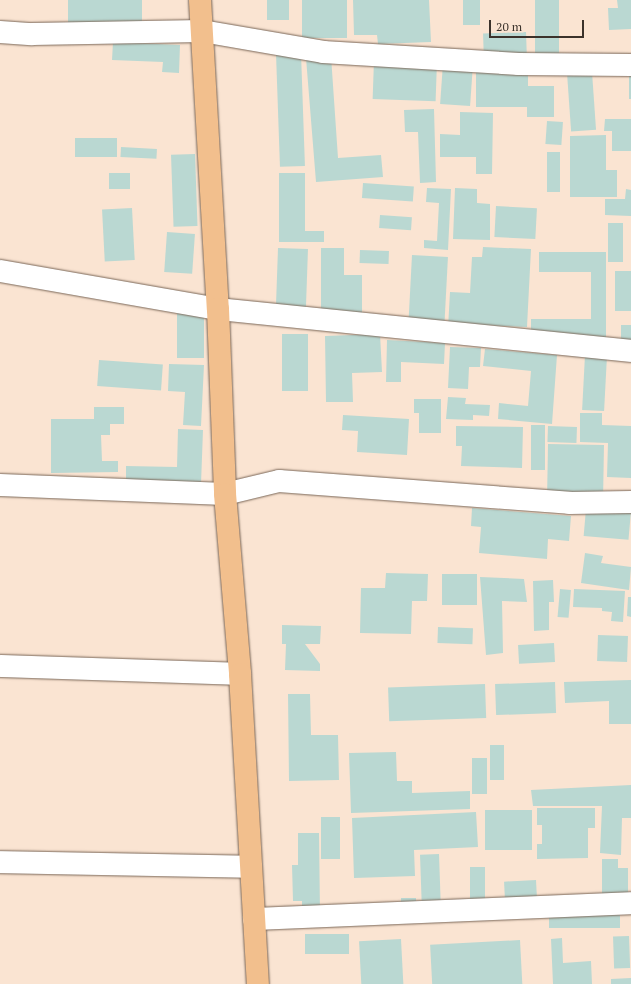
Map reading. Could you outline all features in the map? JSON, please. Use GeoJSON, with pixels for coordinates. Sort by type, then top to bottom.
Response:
{"type":"FeatureCollection","features":[{"type":"Feature","properties":{"kind":"main road"},"geometry":{"type":"LineString","coordinates":[[200,0],[218,309],[225,494],[240,674],[258,984]]}},
{"type":"Feature","properties":{"kind":"street"},"geometry":{"type":"LineString","coordinates":[[0,32],[32,34],[202,31],[323,52],[520,64],[631,65]]}},
{"type":"Feature","properties":{"kind":"street"},"geometry":{"type":"LineString","coordinates":[[0,271],[218,309],[631,351]]}},
{"type":"Feature","properties":{"kind":"street"},"geometry":{"type":"LineString","coordinates":[[0,485],[225,494],[279,481],[569,504],[631,502]]}},
{"type":"Feature","properties":{"kind":"street"},"geometry":{"type":"LineString","coordinates":[[0,666],[240,674]]}},
{"type":"Feature","properties":{"kind":"street"},"geometry":{"type":"LineString","coordinates":[[0,862],[251,867]]}},
{"type":"Feature","properties":{"kind":"street"},"geometry":{"type":"LineString","coordinates":[[254,919],[631,903]]}},
{"type":"Feature","properties":{"kind":"building"},"geometry":{"type":"Polygon","coordinates":[[[68,0],[142,0],[142,23],[68,23],[68,0]]]}},
{"type":"Feature","properties":{"kind":"building"},"geometry":{"type":"Polygon","coordinates":[[[267,0],[289,0],[289,20],[267,20],[267,0]]]}},
{"type":"Feature","properties":{"kind":"building"},"geometry":{"type":"Polygon","coordinates":[[[302,0],[347,0],[347,38],[302,38],[302,0]]]}},
{"type":"Feature","properties":{"kind":"building"},"geometry":{"type":"Polygon","coordinates":[[[353,0],[429,0],[431,42],[378,44],[377,35],[354,35],[353,0]]]}},
{"type":"Feature","properties":{"kind":"building"},"geometry":{"type":"Polygon","coordinates":[[[463,0],[480,0],[480,25],[463,25],[463,0]]]}},
{"type":"Feature","properties":{"kind":"building"},"geometry":{"type":"Polygon","coordinates":[[[535,0],[559,0],[559,60],[535,60],[535,0]]]}},
{"type":"Feature","properties":{"kind":"building"},"geometry":{"type":"Polygon","coordinates":[[[617,0],[631,0],[631,29],[609,30],[608,8],[618,8],[617,0]]]}},
{"type":"Feature","properties":{"kind":"building"},"geometry":{"type":"Polygon","coordinates":[[[526,32],[527,59],[484,60],[483,34],[526,32]]]}},
{"type":"Feature","properties":{"kind":"building"},"geometry":{"type":"Polygon","coordinates":[[[113,42],[180,45],[179,73],[162,72],[163,62],[112,60],[113,42]]]}},
{"type":"Feature","properties":{"kind":"building"},"geometry":{"type":"Polygon","coordinates":[[[301,53],[305,166],[280,167],[276,54],[301,53]]]}},
{"type":"Feature","properties":{"kind":"building"},"geometry":{"type":"Polygon","coordinates":[[[331,56],[338,158],[381,155],[383,177],[316,182],[306,58],[331,56]]]}},
{"type":"Feature","properties":{"kind":"building"},"geometry":{"type":"Polygon","coordinates":[[[374,60],[437,62],[436,101],[373,99],[374,60]]]}},
{"type":"Feature","properties":{"kind":"building"},"geometry":{"type":"Polygon","coordinates":[[[443,63],[473,65],[470,106],[440,104],[443,63]]]}},
{"type":"Feature","properties":{"kind":"building"},"geometry":{"type":"Polygon","coordinates":[[[528,70],[528,86],[554,86],[554,117],[527,117],[527,107],[476,107],[476,71],[528,70]]]}},
{"type":"Feature","properties":{"kind":"building"},"geometry":{"type":"Polygon","coordinates":[[[592,72],[596,130],[571,132],[567,74],[592,72]]]}},
{"type":"Feature","properties":{"kind":"building"},"geometry":{"type":"Polygon","coordinates":[[[629,74],[631,74],[631,99],[629,99],[629,74]]]}},
{"type":"Feature","properties":{"kind":"building"},"geometry":{"type":"Polygon","coordinates":[[[434,109],[436,182],[420,183],[418,132],[405,132],[404,110],[434,109]]]}},
{"type":"Feature","properties":{"kind":"building"},"geometry":{"type":"Polygon","coordinates":[[[460,112],[493,113],[492,174],[476,174],[476,157],[440,157],[440,134],[460,135],[460,112]]]}},
{"type":"Feature","properties":{"kind":"building"},"geometry":{"type":"Polygon","coordinates":[[[605,119],[631,119],[631,151],[612,151],[612,131],[604,131],[605,119]]]}},
{"type":"Feature","properties":{"kind":"building"},"geometry":{"type":"Polygon","coordinates":[[[547,121],[563,122],[561,145],[545,144],[547,121]]]}},
{"type":"Feature","properties":{"kind":"building"},"geometry":{"type":"Polygon","coordinates":[[[606,135],[606,170],[617,170],[617,197],[570,197],[570,136],[606,135]]]}},
{"type":"Feature","properties":{"kind":"building"},"geometry":{"type":"Polygon","coordinates":[[[75,138],[117,138],[117,157],[75,157],[75,138]]]}},
{"type":"Feature","properties":{"kind":"building"},"geometry":{"type":"Polygon","coordinates":[[[121,147],[157,149],[156,159],[120,157],[121,147]]]}},
{"type":"Feature","properties":{"kind":"building"},"geometry":{"type":"Polygon","coordinates":[[[547,152],[560,152],[560,192],[547,192],[547,152]]]}},
{"type":"Feature","properties":{"kind":"building"},"geometry":{"type":"Polygon","coordinates":[[[195,154],[198,226],[174,227],[171,155],[195,154]]]}},
{"type":"Feature","properties":{"kind":"building"},"geometry":{"type":"Polygon","coordinates":[[[109,173],[130,173],[130,189],[109,189],[109,173]]]}},
{"type":"Feature","properties":{"kind":"building"},"geometry":{"type":"Polygon","coordinates":[[[279,173],[305,173],[305,231],[324,231],[324,242],[279,242],[279,173]]]}},
{"type":"Feature","properties":{"kind":"building"},"geometry":{"type":"Polygon","coordinates":[[[363,183],[414,187],[413,202],[362,198],[363,183]]]}},
{"type":"Feature","properties":{"kind":"building"},"geometry":{"type":"Polygon","coordinates":[[[427,188],[451,189],[448,250],[424,248],[424,240],[437,241],[439,203],[426,202],[427,188]]]}},
{"type":"Feature","properties":{"kind":"building"},"geometry":{"type":"Polygon","coordinates":[[[455,188],[477,189],[477,203],[490,204],[490,240],[453,239],[455,188]]]}},
{"type":"Feature","properties":{"kind":"building"},"geometry":{"type":"Polygon","coordinates":[[[626,189],[631,190],[631,216],[605,215],[605,199],[625,199],[626,189]]]}},
{"type":"Feature","properties":{"kind":"building"},"geometry":{"type":"Polygon","coordinates":[[[496,206],[537,208],[535,239],[494,237],[496,206]]]}},
{"type":"Feature","properties":{"kind":"building"},"geometry":{"type":"Polygon","coordinates":[[[132,208],[135,260],[105,261],[102,210],[132,208]]]}},
{"type":"Feature","properties":{"kind":"building"},"geometry":{"type":"Polygon","coordinates":[[[380,215],[412,217],[411,230],[379,228],[380,215]]]}},
{"type":"Feature","properties":{"kind":"building"},"geometry":{"type":"Polygon","coordinates":[[[608,223],[623,223],[623,262],[608,262],[608,223]]]}},
{"type":"Feature","properties":{"kind":"building"},"geometry":{"type":"Polygon","coordinates":[[[167,232],[195,234],[192,274],[164,272],[167,232]]]}},
{"type":"Feature","properties":{"kind":"building"},"geometry":{"type":"Polygon","coordinates":[[[483,247],[531,249],[527,327],[476,325],[448,328],[450,292],[470,293],[472,257],[482,257],[483,247]]]}},
{"type":"Feature","properties":{"kind":"building"},"geometry":{"type":"Polygon","coordinates":[[[278,248],[308,249],[306,307],[276,306],[278,248]]]}},
{"type":"Feature","properties":{"kind":"building"},"geometry":{"type":"Polygon","coordinates":[[[321,248],[344,248],[344,275],[362,275],[362,316],[321,316],[321,248]]]}},
{"type":"Feature","properties":{"kind":"building"},"geometry":{"type":"Polygon","coordinates":[[[360,250],[389,251],[389,264],[360,263],[360,250]]]}},
{"type":"Feature","properties":{"kind":"building"},"geometry":{"type":"Polygon","coordinates":[[[539,252],[606,252],[606,343],[531,336],[531,319],[591,319],[591,272],[539,272],[539,252]]]}},
{"type":"Feature","properties":{"kind":"building"},"geometry":{"type":"Polygon","coordinates":[[[412,255],[448,257],[444,324],[408,322],[412,255]]]}},
{"type":"Feature","properties":{"kind":"building"},"geometry":{"type":"Polygon","coordinates":[[[615,271],[631,271],[631,311],[615,311],[615,271]]]}},
{"type":"Feature","properties":{"kind":"building"},"geometry":{"type":"Polygon","coordinates":[[[177,313],[204,313],[204,358],[177,358],[177,313]]]}},
{"type":"Feature","properties":{"kind":"building"},"geometry":{"type":"Polygon","coordinates":[[[621,325],[631,325],[631,345],[621,345],[621,325]]]}},
{"type":"Feature","properties":{"kind":"building"},"geometry":{"type":"Polygon","coordinates":[[[282,334],[308,334],[308,391],[282,391],[282,334]]]}},
{"type":"Feature","properties":{"kind":"building"},"geometry":{"type":"Polygon","coordinates":[[[380,334],[382,372],[352,373],[353,402],[326,402],[325,336],[380,334]]]}},
{"type":"Feature","properties":{"kind":"building"},"geometry":{"type":"Polygon","coordinates":[[[387,340],[445,343],[444,364],[401,362],[401,382],[386,382],[387,340]]]}},
{"type":"Feature","properties":{"kind":"building"},"geometry":{"type":"Polygon","coordinates":[[[450,347],[481,348],[480,367],[469,367],[468,389],[448,388],[450,347]]]}},
{"type":"Feature","properties":{"kind":"building"},"geometry":{"type":"Polygon","coordinates":[[[485,349],[557,355],[552,424],[498,419],[499,403],[528,406],[531,371],[483,366],[485,349]]]}},
{"type":"Feature","properties":{"kind":"building"},"geometry":{"type":"Polygon","coordinates":[[[585,355],[607,356],[604,411],[582,410],[585,355]]]}},
{"type":"Feature","properties":{"kind":"building"},"geometry":{"type":"Polygon","coordinates":[[[99,360],[163,364],[161,390],[97,386],[99,360]]]}},
{"type":"Feature","properties":{"kind":"building"},"geometry":{"type":"Polygon","coordinates":[[[169,364],[204,365],[201,426],[183,425],[185,392],[168,391],[169,364]]]}},
{"type":"Feature","properties":{"kind":"building"},"geometry":{"type":"Polygon","coordinates":[[[448,397],[466,398],[465,404],[490,405],[489,416],[473,415],[473,420],[446,419],[448,397]]]}},
{"type":"Feature","properties":{"kind":"building"},"geometry":{"type":"Polygon","coordinates":[[[414,399],[441,399],[441,433],[419,433],[419,413],[414,413],[414,399]]]}},
{"type":"Feature","properties":{"kind":"building"},"geometry":{"type":"Polygon","coordinates":[[[94,407],[124,407],[124,424],[110,424],[110,435],[101,435],[102,461],[118,461],[118,472],[51,473],[51,419],[94,419],[94,407]]]}},
{"type":"Feature","properties":{"kind":"building"},"geometry":{"type":"Polygon","coordinates":[[[580,413],[602,413],[602,425],[631,426],[631,478],[607,477],[608,443],[580,442],[580,413]]]}},
{"type":"Feature","properties":{"kind":"building"},"geometry":{"type":"Polygon","coordinates":[[[343,415],[409,419],[407,455],[357,452],[358,431],[342,430],[343,415]]]}},
{"type":"Feature","properties":{"kind":"building"},"geometry":{"type":"Polygon","coordinates":[[[531,425],[545,425],[545,470],[531,470],[531,425]]]}},
{"type":"Feature","properties":{"kind":"building"},"geometry":{"type":"Polygon","coordinates":[[[456,426],[523,427],[522,468],[461,466],[462,446],[456,446],[456,426]]]}},
{"type":"Feature","properties":{"kind":"building"},"geometry":{"type":"Polygon","coordinates":[[[548,426],[577,427],[576,443],[547,442],[548,426]]]}},
{"type":"Feature","properties":{"kind":"building"},"geometry":{"type":"Polygon","coordinates":[[[178,429],[203,430],[201,484],[126,482],[126,466],[177,467],[178,429]]]}},
{"type":"Feature","properties":{"kind":"building"},"geometry":{"type":"Polygon","coordinates":[[[548,444],[604,445],[603,493],[547,492],[548,444]]]}},
{"type":"Feature","properties":{"kind":"building"},"geometry":{"type":"Polygon","coordinates":[[[472,508],[571,516],[569,541],[548,539],[547,559],[479,553],[481,527],[471,526],[472,508]]]}},
{"type":"Feature","properties":{"kind":"building"},"geometry":{"type":"Polygon","coordinates":[[[586,509],[631,513],[628,540],[584,536],[586,509]]]}},
{"type":"Feature","properties":{"kind":"building"},"geometry":{"type":"Polygon","coordinates":[[[585,553],[603,556],[601,563],[631,567],[629,590],[581,583],[585,553]]]}},
{"type":"Feature","properties":{"kind":"building"},"geometry":{"type":"Polygon","coordinates":[[[386,573],[428,574],[427,601],[412,601],[411,634],[360,633],[361,588],[385,588],[386,573]]]}},
{"type":"Feature","properties":{"kind":"building"},"geometry":{"type":"Polygon","coordinates":[[[442,574],[477,574],[477,605],[442,605],[442,574]]]}},
{"type":"Feature","properties":{"kind":"building"},"geometry":{"type":"Polygon","coordinates":[[[480,577],[524,579],[527,602],[502,601],[503,653],[486,655],[480,577]]]}},
{"type":"Feature","properties":{"kind":"building"},"geometry":{"type":"Polygon","coordinates":[[[553,580],[554,602],[549,602],[549,630],[534,631],[533,581],[553,580]]]}},
{"type":"Feature","properties":{"kind":"building"},"geometry":{"type":"Polygon","coordinates":[[[560,589],[571,590],[569,618],[558,617],[560,589]]]}},
{"type":"Feature","properties":{"kind":"building"},"geometry":{"type":"Polygon","coordinates":[[[574,589],[625,591],[623,622],[611,621],[612,612],[602,611],[602,608],[573,607],[574,589]]]}},
{"type":"Feature","properties":{"kind":"building"},"geometry":{"type":"Polygon","coordinates":[[[628,597],[631,597],[631,617],[627,616],[628,597]]]}},
{"type":"Feature","properties":{"kind":"building"},"geometry":{"type":"Polygon","coordinates":[[[282,625],[321,626],[320,644],[305,644],[320,664],[320,671],[285,670],[286,644],[282,644],[282,625]]]}},
{"type":"Feature","properties":{"kind":"building"},"geometry":{"type":"Polygon","coordinates":[[[438,627],[473,628],[472,644],[437,643],[438,627]]]}},
{"type":"Feature","properties":{"kind":"building"},"geometry":{"type":"Polygon","coordinates":[[[598,635],[628,636],[627,662],[597,661],[598,635]]]}},
{"type":"Feature","properties":{"kind":"building"},"geometry":{"type":"Polygon","coordinates":[[[554,643],[555,662],[519,664],[518,645],[554,643]]]}},
{"type":"Feature","properties":{"kind":"building"},"geometry":{"type":"Polygon","coordinates":[[[631,680],[631,724],[609,724],[609,701],[565,703],[564,682],[631,680]]]}},
{"type":"Feature","properties":{"kind":"building"},"geometry":{"type":"Polygon","coordinates":[[[555,682],[556,713],[496,715],[495,684],[555,682]]]}},
{"type":"Feature","properties":{"kind":"building"},"geometry":{"type":"Polygon","coordinates":[[[485,684],[486,718],[389,721],[388,687],[485,684]]]}},
{"type":"Feature","properties":{"kind":"building"},"geometry":{"type":"Polygon","coordinates":[[[288,694],[310,694],[311,735],[338,735],[339,780],[289,781],[288,694]]]}},
{"type":"Feature","properties":{"kind":"building"},"geometry":{"type":"Polygon","coordinates":[[[490,745],[504,745],[504,780],[490,780],[490,745]]]}},
{"type":"Feature","properties":{"kind":"building"},"geometry":{"type":"Polygon","coordinates":[[[396,752],[397,781],[412,781],[412,793],[470,791],[470,809],[351,813],[349,753],[396,752]]]}},
{"type":"Feature","properties":{"kind":"building"},"geometry":{"type":"Polygon","coordinates":[[[472,758],[487,758],[487,794],[472,794],[472,758]]]}},
{"type":"Feature","properties":{"kind":"building"},"geometry":{"type":"Polygon","coordinates":[[[631,785],[631,818],[622,818],[621,855],[600,853],[602,806],[533,806],[531,790],[631,785]]]}},
{"type":"Feature","properties":{"kind":"building"},"geometry":{"type":"Polygon","coordinates":[[[537,808],[595,808],[595,828],[588,828],[588,858],[537,859],[537,844],[542,844],[542,825],[537,825],[537,808]]]}},
{"type":"Feature","properties":{"kind":"building"},"geometry":{"type":"Polygon","coordinates":[[[485,810],[532,810],[532,850],[485,850],[485,810]]]}},
{"type":"Feature","properties":{"kind":"building"},"geometry":{"type":"Polygon","coordinates":[[[476,812],[478,847],[414,850],[415,876],[354,878],[352,818],[476,812]]]}},
{"type":"Feature","properties":{"kind":"building"},"geometry":{"type":"Polygon","coordinates":[[[321,817],[340,817],[340,859],[321,859],[321,817]]]}},
{"type":"Feature","properties":{"kind":"building"},"geometry":{"type":"Polygon","coordinates":[[[298,833],[319,833],[320,913],[302,913],[302,901],[293,901],[292,865],[298,865],[298,833]]]}},
{"type":"Feature","properties":{"kind":"building"},"geometry":{"type":"Polygon","coordinates":[[[439,854],[441,905],[422,906],[420,855],[439,854]]]}},
{"type":"Feature","properties":{"kind":"building"},"geometry":{"type":"Polygon","coordinates":[[[602,859],[618,859],[618,868],[628,868],[628,897],[602,897],[602,859]]]}},
{"type":"Feature","properties":{"kind":"building"},"geometry":{"type":"Polygon","coordinates":[[[470,867],[485,867],[485,900],[470,900],[470,867]]]}},
{"type":"Feature","properties":{"kind":"building"},"geometry":{"type":"Polygon","coordinates":[[[536,880],[537,897],[505,899],[504,882],[536,880]]]}},
{"type":"Feature","properties":{"kind":"building"},"geometry":{"type":"Polygon","coordinates":[[[401,898],[416,898],[416,908],[401,908],[401,898]]]}},
{"type":"Feature","properties":{"kind":"building"},"geometry":{"type":"Polygon","coordinates":[[[549,915],[620,915],[620,928],[549,928],[549,915]]]}},
{"type":"Feature","properties":{"kind":"building"},"geometry":{"type":"Polygon","coordinates":[[[305,934],[349,934],[349,954],[305,954],[305,934]]]}},
{"type":"Feature","properties":{"kind":"building"},"geometry":{"type":"Polygon","coordinates":[[[629,936],[630,968],[614,969],[613,937],[629,936]]]}},
{"type":"Feature","properties":{"kind":"building"},"geometry":{"type":"Polygon","coordinates":[[[562,938],[563,963],[591,961],[592,984],[553,984],[551,939],[562,938]]]}},
{"type":"Feature","properties":{"kind":"building"},"geometry":{"type":"Polygon","coordinates":[[[401,939],[403,984],[361,984],[359,941],[401,939]]]}},
{"type":"Feature","properties":{"kind":"building"},"geometry":{"type":"Polygon","coordinates":[[[520,940],[522,984],[432,984],[430,945],[520,940]]]}},
{"type":"Feature","properties":{"kind":"building"},"geometry":{"type":"Polygon","coordinates":[[[631,978],[631,984],[611,984],[611,979],[631,978]]]}}]}
